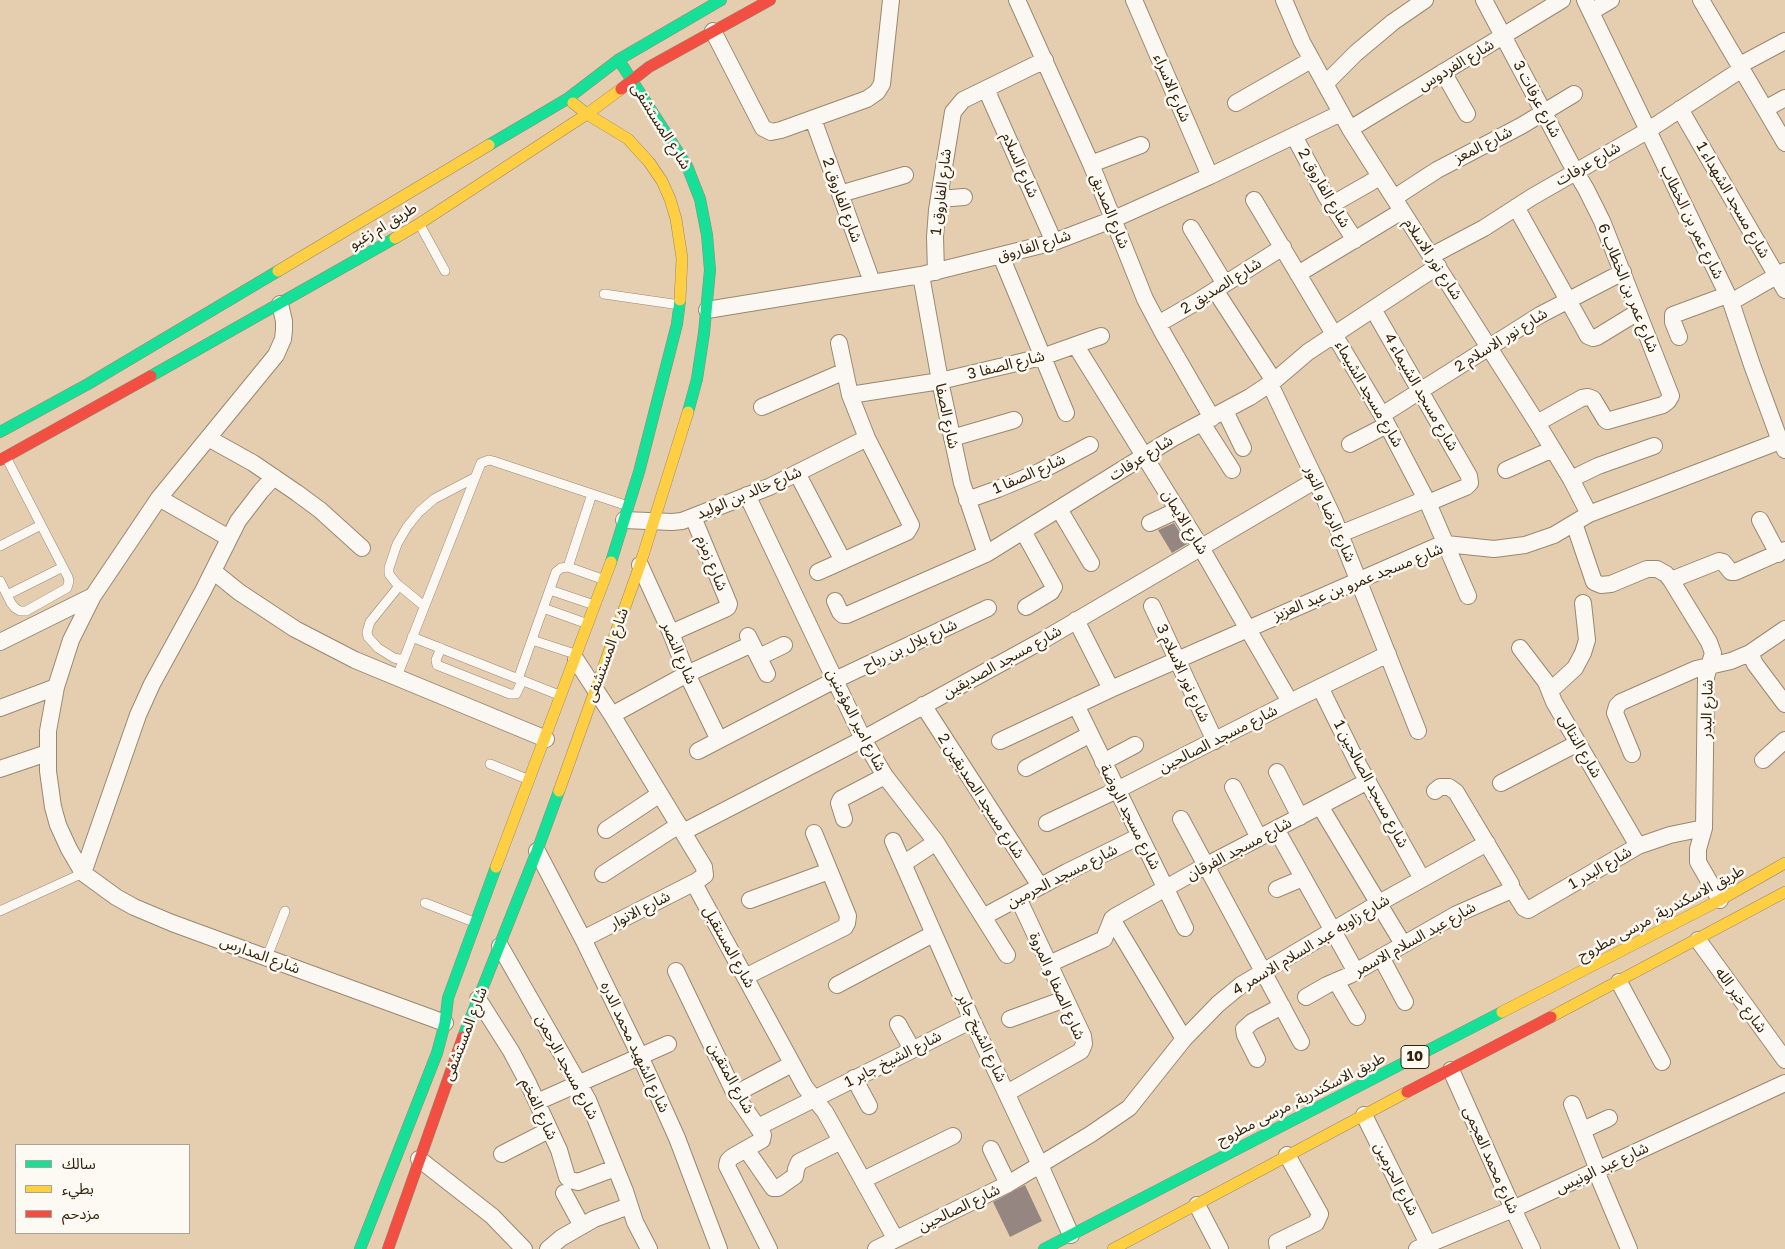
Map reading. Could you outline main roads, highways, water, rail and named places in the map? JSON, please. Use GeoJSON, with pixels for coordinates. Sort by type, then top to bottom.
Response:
{"type":"FeatureCollection","features":[{"type":"Feature","properties":{"kind":"main road","name":"طريق ام زغيو"},"geometry":{"type":"LineString","coordinates":[[0,432],[88,384],[567,99],[618,60],[703,4],[720,0]]}},
{"type":"Feature","properties":{"kind":"main road","name":"طريق ام زغيو"},"geometry":{"type":"LineString","coordinates":[[2,454],[280,304],[419,224],[587,114],[657,62],[770,0]]}},
{"type":"Feature","properties":{"kind":"main road","name":"شارع المستشفى"},"geometry":{"type":"LineString","coordinates":[[360,1249],[385,1220],[419,1159],[465,1030],[500,946],[510,908],[537,852],[640,565],[697,379],[707,310],[709,261],[707,235],[700,199],[687,166],[652,121],[632,80],[618,60]]}},
{"type":"Feature","properties":{"kind":"main road","name":"شارع المستشفى"},"geometry":{"type":"LineString","coordinates":[[388,1249],[385,1220],[437,1053],[452,984],[475,922],[488,899],[530,780],[605,580],[665,374],[680,305],[682,258],[676,220],[662,181],[632,137],[587,114],[567,99]]}},
{"type":"Feature","properties":{"kind":"main road","name":"طريق الاسكندرية, مرسى مطروح"},"geometry":{"type":"LineString","coordinates":[[1044,1249],[1720,900],[1785,864]]}},
{"type":"Feature","properties":{"kind":"main road","name":"10"},"geometry":{"type":"LineString","coordinates":[[1113,1249],[1619,982],[1785,892]]}}]}
